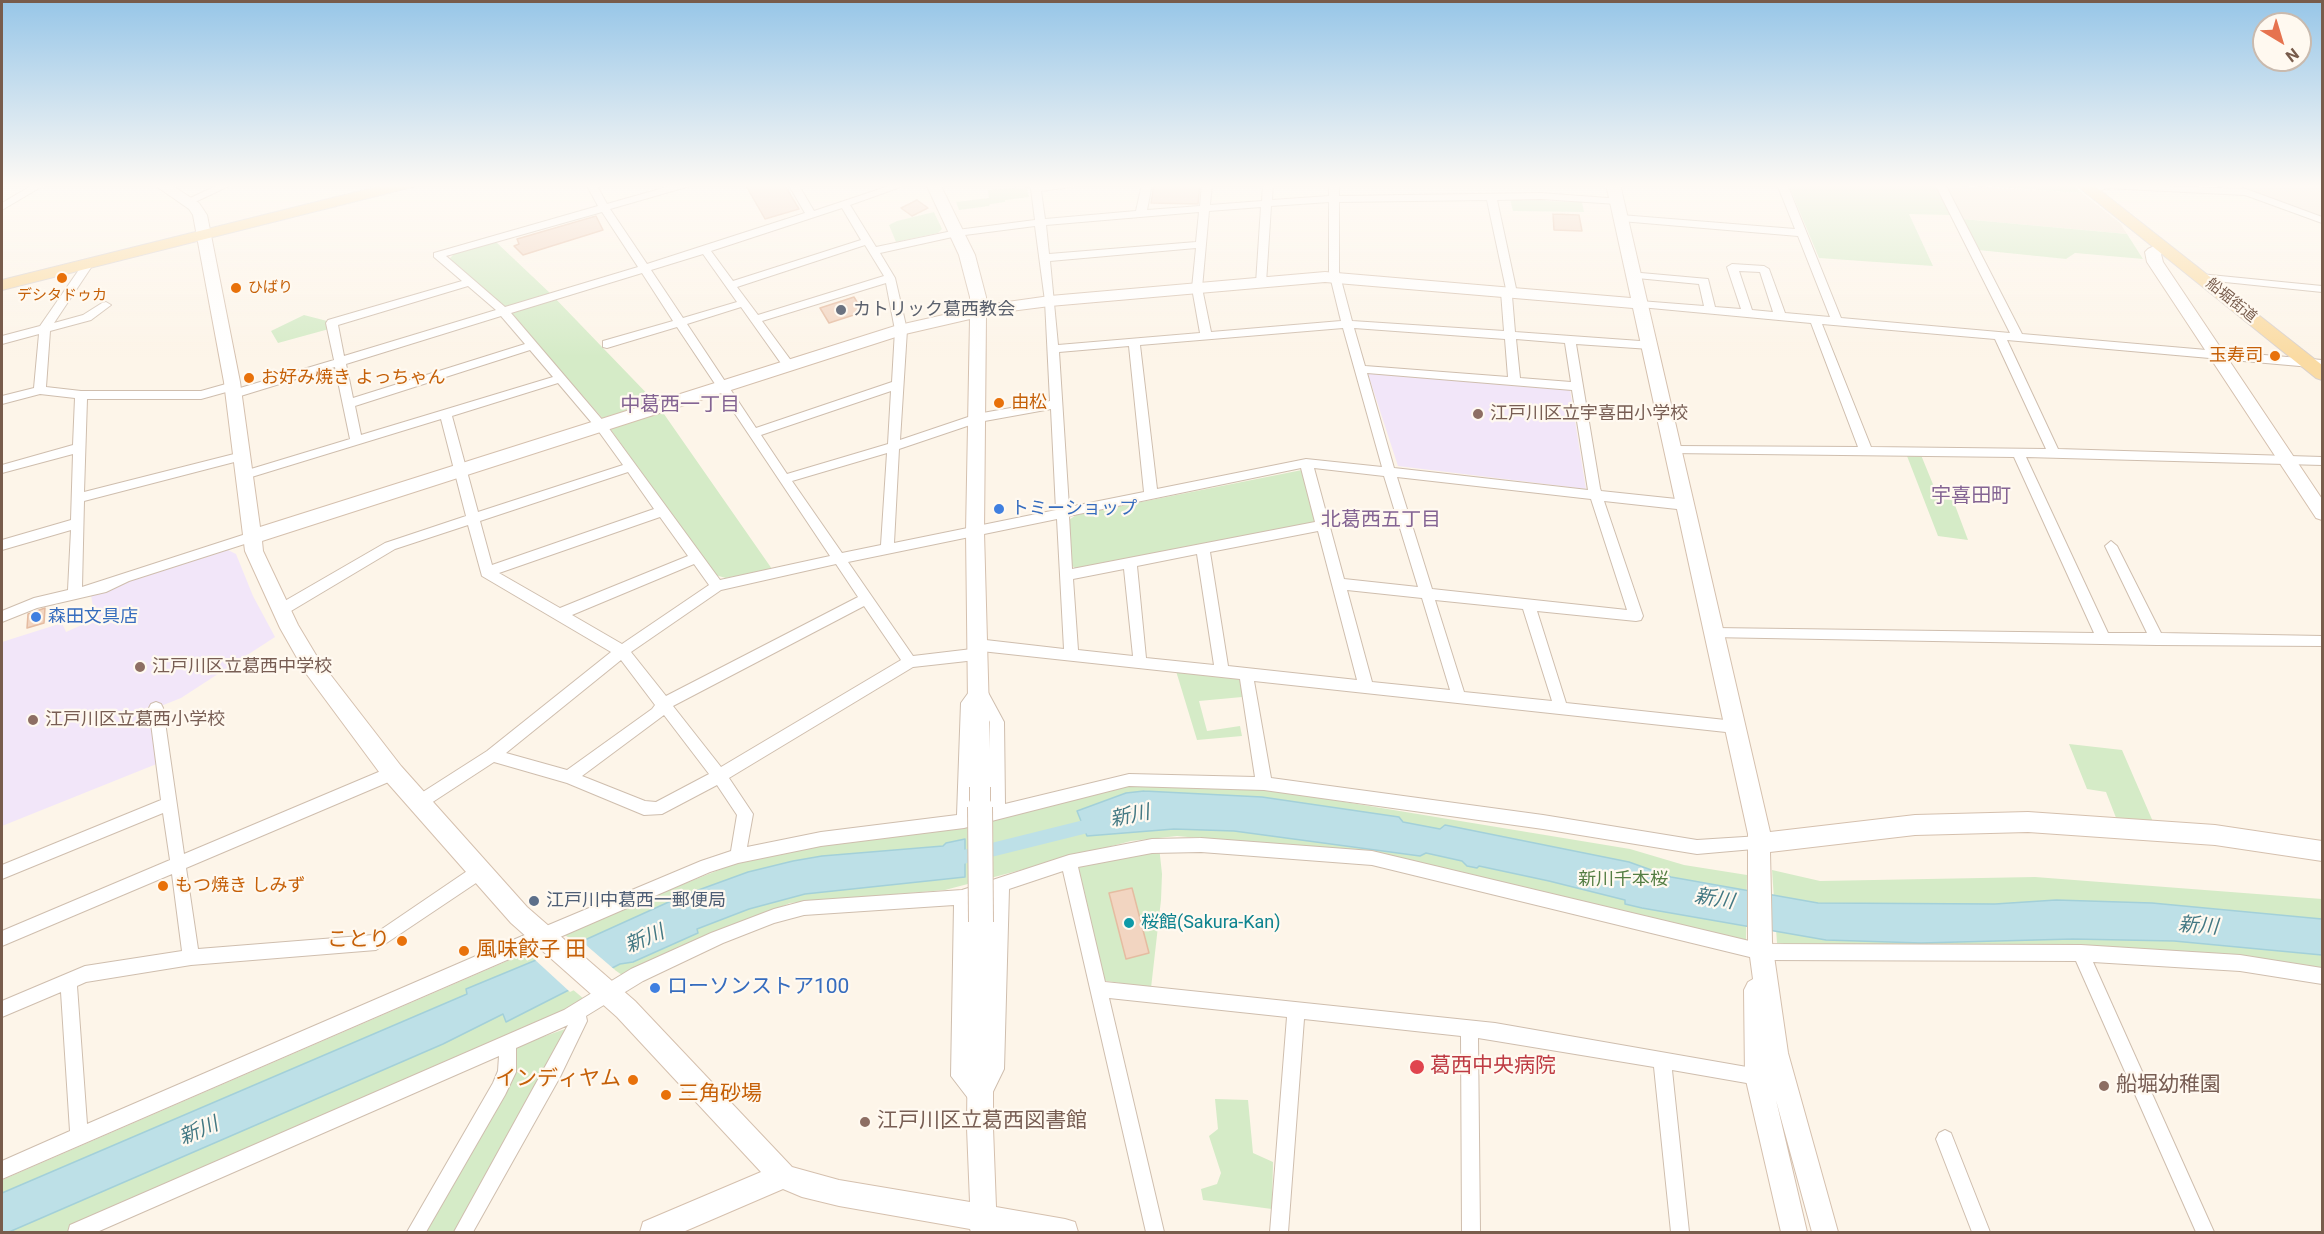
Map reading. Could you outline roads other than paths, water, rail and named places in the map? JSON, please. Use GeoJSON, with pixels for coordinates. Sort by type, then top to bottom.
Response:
{"type":"FeatureCollection","features":[{"type":"Feature","properties":{"kind":"main road"},"geometry":{"type":"LineString","coordinates":[[2,279],[159,242]]}},
{"type":"Feature","properties":{"kind":"main road"},"geometry":{"type":"LineString","coordinates":[[2,285],[166,242]]}},
{"type":"Feature","properties":{"kind":"main road","name":"船堀街道"},"geometry":{"type":"LineString","coordinates":[[2155,242],[2316,364],[2322,374]]}},
{"type":"Feature","properties":{"kind":"street"},"geometry":{"type":"LineString","coordinates":[[206,242],[233,390],[254,551],[281,610],[312,666],[393,773],[519,915],[604,990],[666,1050],[783,1176],[802,1184],[984,1225],[1065,1233]]}},
{"type":"Feature","properties":{"kind":"street"},"geometry":{"type":"LineString","coordinates":[[483,242],[438,255],[503,311],[601,426],[717,586]]}},
{"type":"Feature","properties":{"kind":"street"},"geometry":{"type":"LineString","coordinates":[[627,242],[784,479],[910,662]]}},
{"type":"Feature","properties":{"kind":"street"},"geometry":{"type":"LineString","coordinates":[[2,400],[40,390],[81,395],[201,395],[233,390],[340,362],[731,242]]}},
{"type":"Feature","properties":{"kind":"street"},"geometry":{"type":"LineString","coordinates":[[868,242],[890,278],[901,330],[887,548]]}},
{"type":"Feature","properties":{"kind":"street"},"geometry":{"type":"LineString","coordinates":[[731,285],[871,246],[900,242]]}},
{"type":"Feature","properties":{"kind":"street"},"geometry":{"type":"LineString","coordinates":[[961,242],[972,268],[978,297],[975,531],[980,788],[980,1100],[984,1225]]}},
{"type":"Feature","properties":{"kind":"street"},"geometry":{"type":"LineString","coordinates":[[1043,242],[1050,301],[1071,655]]}},
{"type":"Feature","properties":{"kind":"street"},"geometry":{"type":"LineString","coordinates":[[1199,242],[1197,288],[1206,336]]}},
{"type":"Feature","properties":{"kind":"street"},"geometry":{"type":"LineString","coordinates":[[1261,283],[1264,242]]}},
{"type":"Feature","properties":{"kind":"street"},"geometry":{"type":"LineString","coordinates":[[1335,242],[1335,278],[1347,324],[1389,471],[1459,697]]}},
{"type":"Feature","properties":{"kind":"street"},"geometry":{"type":"LineString","coordinates":[[1500,242],[1509,292],[1509,335],[1514,380]]}},
{"type":"Feature","properties":{"kind":"street"},"geometry":{"type":"LineString","coordinates":[[1626,242],[1760,843],[1761,947],[1776,1053],[1825,1233]]}},
{"type":"Feature","properties":{"kind":"street"},"geometry":{"type":"LineString","coordinates":[[1805,242],[1837,321]]}},
{"type":"Feature","properties":{"kind":"street"},"geometry":{"type":"LineString","coordinates":[[1969,242],[2018,337]]}},
{"type":"Feature","properties":{"kind":"street"},"geometry":{"type":"LineString","coordinates":[[1045,258],[1199,245]]}},
{"type":"Feature","properties":{"kind":"street"},"geometry":{"type":"LineString","coordinates":[[2162,248],[2153,252],[2155,262],[2322,513]]}},
{"type":"Feature","properties":{"kind":"street"},"geometry":{"type":"LineString","coordinates":[[705,250],[789,366]]}},
{"type":"Feature","properties":{"kind":"street"},"geometry":{"type":"LineString","coordinates":[[40,390],[45,328],[89,263]]}},
{"type":"Feature","properties":{"kind":"street"},"geometry":{"type":"LineString","coordinates":[[1747,312],[1732,267],[1764,269],[1780,316]]}},
{"type":"Feature","properties":{"kind":"street"},"geometry":{"type":"LineString","coordinates":[[1641,276],[1704,281],[1710,309]]}},
{"type":"Feature","properties":{"kind":"street"},"geometry":{"type":"LineString","coordinates":[[2200,277],[2322,289]]}},
{"type":"Feature","properties":{"kind":"street"},"geometry":{"type":"LineString","coordinates":[[756,319],[890,278]]}},
{"type":"Feature","properties":{"kind":"street"},"geometry":{"type":"LineString","coordinates":[[2,617],[34,603],[101,588],[124,577],[901,330],[978,311],[1050,301],[1335,278],[1747,312],[2316,364]]}},
{"type":"Feature","properties":{"kind":"street"},"geometry":{"type":"LineString","coordinates":[[356,441],[332,323],[468,283]]}},
{"type":"Feature","properties":{"kind":"street"},"geometry":{"type":"LineString","coordinates":[[607,344],[744,303]]}},
{"type":"Feature","properties":{"kind":"street"},"geometry":{"type":"LineString","coordinates":[[2,340],[87,318],[105,305]]}},
{"type":"Feature","properties":{"kind":"street"},"geometry":{"type":"LineString","coordinates":[[1815,319],[1866,451]]}},
{"type":"Feature","properties":{"kind":"street"},"geometry":{"type":"LineString","coordinates":[[1053,349],[1347,324],[1650,345]]}},
{"type":"Feature","properties":{"kind":"street"},"geometry":{"type":"LineString","coordinates":[[1999,335],[2055,453]]}},
{"type":"Feature","properties":{"kind":"street"},"geometry":{"type":"LineString","coordinates":[[1340,584],[1636,616],[1597,496],[1570,340]]}},
{"type":"Feature","properties":{"kind":"street"},"geometry":{"type":"LineString","coordinates":[[1134,342],[1151,495]]}},
{"type":"Feature","properties":{"kind":"street"},"geometry":{"type":"LineString","coordinates":[[348,404],[532,345]]}},
{"type":"Feature","properties":{"kind":"street"},"geometry":{"type":"LineString","coordinates":[[1360,369],[1577,386]]}},
{"type":"Feature","properties":{"kind":"street"},"geometry":{"type":"LineString","coordinates":[[79,498],[356,441],[560,379]]}},
{"type":"Feature","properties":{"kind":"street"},"geometry":{"type":"LineString","coordinates":[[753,433],[896,385]]}},
{"type":"Feature","properties":{"kind":"street"},"geometry":{"type":"LineString","coordinates":[[75,593],[81,395]]}},
{"type":"Feature","properties":{"kind":"street"},"geometry":{"type":"LineString","coordinates":[[784,479],[893,447],[977,418],[1056,404]]}},
{"type":"Feature","properties":{"kind":"street"},"geometry":{"type":"LineString","coordinates":[[446,414],[487,572],[622,651],[719,776],[745,814],[738,856]]}},
{"type":"Feature","properties":{"kind":"street"},"geometry":{"type":"LineString","coordinates":[[2,469],[78,448]]}},
{"type":"Feature","properties":{"kind":"street"},"geometry":{"type":"LineString","coordinates":[[1674,450],[2055,453],[2322,461]]}},
{"type":"Feature","properties":{"kind":"street"},"geometry":{"type":"LineString","coordinates":[[2018,453],[2104,639]]}},
{"type":"Feature","properties":{"kind":"street"},"geometry":{"type":"LineString","coordinates":[[1306,463],[1366,687]]}},
{"type":"Feature","properties":{"kind":"street"},"geometry":{"type":"LineString","coordinates":[[420,802],[492,754],[622,651],[717,586],[887,548],[1306,463],[1686,505]]}},
{"type":"Feature","properties":{"kind":"street"},"geometry":{"type":"LineString","coordinates":[[281,610],[390,546],[631,466]]}},
{"type":"Feature","properties":{"kind":"street"},"geometry":{"type":"LineString","coordinates":[[487,572],[662,511]]}},
{"type":"Feature","properties":{"kind":"street"},"geometry":{"type":"LineString","coordinates":[[2,545],[78,523]]}},
{"type":"Feature","properties":{"kind":"street"},"geometry":{"type":"LineString","coordinates":[[1067,575],[1322,525]]}},
{"type":"Feature","properties":{"kind":"street"},"geometry":{"type":"LineString","coordinates":[[2111,546],[2157,640]]}},
{"type":"Feature","properties":{"kind":"street"},"geometry":{"type":"LineString","coordinates":[[1203,548],[1222,671]]}},
{"type":"Feature","properties":{"kind":"street"},"geometry":{"type":"LineString","coordinates":[[561,614],[696,558]]}},
{"type":"Feature","properties":{"kind":"street"},"geometry":{"type":"LineString","coordinates":[[1130,562],[1140,662]]}},
{"type":"Feature","properties":{"kind":"street"},"geometry":{"type":"LineString","coordinates":[[569,777],[657,713],[664,704],[867,598]]}},
{"type":"Feature","properties":{"kind":"street"},"geometry":{"type":"LineString","coordinates":[[1528,604],[1561,708]]}},
{"type":"Feature","properties":{"kind":"street"},"geometry":{"type":"LineString","coordinates":[[1714,633],[2322,641]]}},
{"type":"Feature","properties":{"kind":"street"},"geometry":{"type":"LineString","coordinates":[[492,754],[569,777],[644,808],[657,809],[719,776],[910,662],[976,649],[1140,662],[1734,726]]}},
{"type":"Feature","properties":{"kind":"street"},"geometry":{"type":"LineString","coordinates":[[1246,674],[1264,784]]}},
{"type":"Feature","properties":{"kind":"street"},"geometry":{"type":"LineString","coordinates":[[979,689],[997,722],[997,813]]}},
{"type":"Feature","properties":{"kind":"street"},"geometry":{"type":"LineString","coordinates":[[964,821],[968,703],[979,689]]}},
{"type":"Feature","properties":{"kind":"street"},"geometry":{"type":"LineString","coordinates":[[156,708],[191,957]]}},
{"type":"Feature","properties":{"kind":"street"},"geometry":{"type":"LineString","coordinates":[[2,939],[393,773]]}},
{"type":"Feature","properties":{"kind":"street"},"geometry":{"type":"LineString","coordinates":[[2,1170],[545,938],[707,866],[738,856],[821,839],[964,821],[1129,780],[1264,784],[1543,822],[1697,847],[1760,843],[1915,825],[2028,822],[2215,835],[2322,851]]}},
{"type":"Feature","properties":{"kind":"street"},"geometry":{"type":"LineString","coordinates":[[2,872],[170,803]]}},
{"type":"Feature","properties":{"kind":"street"},"geometry":{"type":"LineString","coordinates":[[77,1233],[576,1013],[604,990],[774,916],[804,908],[962,897],[1069,862],[1166,845],[1201,845],[1372,858],[1761,947],[2081,953],[2240,963],[2322,976]]}},
{"type":"Feature","properties":{"kind":"street"},"geometry":{"type":"LineString","coordinates":[[1069,862],[1155,1233]]}},
{"type":"Feature","properties":{"kind":"street"},"geometry":{"type":"LineString","coordinates":[[2,1009],[85,974],[191,957],[376,942],[479,872]]}},
{"type":"Feature","properties":{"kind":"street"},"geometry":{"type":"LineString","coordinates":[[980,1100],[995,1069],[1001,884]]}},
{"type":"Feature","properties":{"kind":"street"},"geometry":{"type":"LineString","coordinates":[[962,897],[960,1076],[980,1100]]}},
{"type":"Feature","properties":{"kind":"street"},"geometry":{"type":"LineString","coordinates":[[1761,947],[1756,976],[1758,1076],[1794,1233]]}},
{"type":"Feature","properties":{"kind":"street"},"geometry":{"type":"LineString","coordinates":[[2081,953],[2205,1233]]}},
{"type":"Feature","properties":{"kind":"street"},"geometry":{"type":"LineString","coordinates":[[68,980],[79,1136]]}},
{"type":"Feature","properties":{"kind":"street"},"geometry":{"type":"LineString","coordinates":[[1097,989],[1495,1031],[1758,1076]]}},
{"type":"Feature","properties":{"kind":"street"},"geometry":{"type":"LineString","coordinates":[[1279,1233],[1296,1009]]}},
{"type":"Feature","properties":{"kind":"street"},"geometry":{"type":"LineString","coordinates":[[463,1233],[554,1071],[579,1021],[576,1013]]}},
{"type":"Feature","properties":{"kind":"street"},"geometry":{"type":"LineString","coordinates":[[1469,1029],[1471,1233]]}},
{"type":"Feature","properties":{"kind":"street"},"geometry":{"type":"LineString","coordinates":[[416,1233],[499,1089],[507,1072],[508,1042]]}},
{"type":"Feature","properties":{"kind":"street"},"geometry":{"type":"LineString","coordinates":[[1662,1061],[1680,1233]]}},
{"type":"Feature","properties":{"kind":"street"},"geometry":{"type":"LineString","coordinates":[[1945,1139],[1981,1233]]}},
{"type":"Feature","properties":{"kind":"street"},"geometry":{"type":"LineString","coordinates":[[653,1233],[783,1176]]}},
{"type":"Feature","properties":{"kind":"water"},"geometry":{"type":"Polygon","coordinates":[[[1144,791],[1262,797],[1399,817],[1403,822],[1440,829],[1445,825],[1629,862],[1671,877],[1818,903],[1995,904],[2056,900],[2152,903],[2322,919],[2322,955],[2174,941],[2073,939],[1921,943],[1826,940],[1642,908],[1625,904],[1625,900],[1549,881],[1479,866],[1477,868],[1467,866],[1462,861],[1426,853],[1420,856],[1234,831],[1174,829],[1087,836],[1077,811],[1126,793],[1144,791]]]}},
{"type":"Feature","properties":{"kind":"water"},"geometry":{"type":"Polygon","coordinates":[[[965,839],[965,877],[805,894],[749,909],[697,929],[698,933],[633,962],[620,964],[506,1022],[503,1014],[443,1044],[9,1232],[2,1232],[2,1193],[467,994],[466,989],[587,939],[682,896],[748,872],[793,861],[822,856],[943,846],[946,843],[965,839]]]}},
{"type":"Feature","properties":{"kind":"waterway","name":"新川"},"geometry":{"type":"LineString","coordinates":[[947,861],[1100,823]]}},
{"type":"Feature","properties":{"kind":"place","name":"デシタドゥカ"},"geometry":{"type":"Point","coordinates":[62,278]}},
{"type":"Feature","properties":{"kind":"place","name":"ひばり"},"geometry":{"type":"Point","coordinates":[236,288]}},
{"type":"Feature","properties":{"kind":"place","name":"カトリック葛西教会"},"geometry":{"type":"Point","coordinates":[841,310]}},
{"type":"Feature","properties":{"kind":"place","name":"玉寿司"},"geometry":{"type":"Point","coordinates":[2275,356]}},
{"type":"Feature","properties":{"kind":"place","name":"お好み焼き よっちゃん"},"geometry":{"type":"Point","coordinates":[249,378]}},
{"type":"Feature","properties":{"kind":"place","name":"由松"},"geometry":{"type":"Point","coordinates":[999,403]}},
{"type":"Feature","properties":{"kind":"place","name":"江戸川区立宇喜田小学校"},"geometry":{"type":"Point","coordinates":[1478,414]}},
{"type":"Feature","properties":{"kind":"place","name":"トミーショップ"},"geometry":{"type":"Point","coordinates":[999,509]}},
{"type":"Feature","properties":{"kind":"place","name":"森田文具店"},"geometry":{"type":"Point","coordinates":[36,617]}},
{"type":"Feature","properties":{"kind":"place","name":"江戸川区立葛西中学校"},"geometry":{"type":"Point","coordinates":[140,667]}},
{"type":"Feature","properties":{"kind":"place","name":"江戸川区立葛西小学校"},"geometry":{"type":"Point","coordinates":[33,720]}},
{"type":"Feature","properties":{"kind":"place","name":"もつ焼き しみず"},"geometry":{"type":"Point","coordinates":[163,886]}},
{"type":"Feature","properties":{"kind":"place","name":"江戸川中葛西一郵便局"},"geometry":{"type":"Point","coordinates":[534,901]}},
{"type":"Feature","properties":{"kind":"place","name":"桜館(Sakura-Kan)"},"geometry":{"type":"Point","coordinates":[1129,923]}},
{"type":"Feature","properties":{"kind":"place","name":"ことり"},"geometry":{"type":"Point","coordinates":[402,941]}},
{"type":"Feature","properties":{"kind":"place","name":"風味餃子 田"},"geometry":{"type":"Point","coordinates":[464,951]}},
{"type":"Feature","properties":{"kind":"place","name":"ローソンストア100"},"geometry":{"type":"Point","coordinates":[655,988]}},
{"type":"Feature","properties":{"kind":"place","name":"葛西中央病院"},"geometry":{"type":"Point","coordinates":[1417,1067]}},
{"type":"Feature","properties":{"kind":"place","name":"インディヤム"},"geometry":{"type":"Point","coordinates":[633,1080]}},
{"type":"Feature","properties":{"kind":"place","name":"船堀幼稚園"},"geometry":{"type":"Point","coordinates":[2104,1086]}},
{"type":"Feature","properties":{"kind":"place","name":"三角砂場"},"geometry":{"type":"Point","coordinates":[666,1095]}},
{"type":"Feature","properties":{"kind":"place","name":"江戸川区立葛西図書館"},"geometry":{"type":"Point","coordinates":[865,1122]}},
{"type":"Feature","properties":{"kind":"district","name":"中葛西一丁目"},"geometry":{"type":"Point","coordinates":[680,406]}},
{"type":"Feature","properties":{"kind":"district","name":"宇喜田町"},"geometry":{"type":"Point","coordinates":[1971,497]}},
{"type":"Feature","properties":{"kind":"district","name":"北葛西五丁目"},"geometry":{"type":"Point","coordinates":[1381,521]}},
{"type":"Feature","properties":{"kind":"park label","name":"新川千本桜"},"geometry":{"type":"Point","coordinates":[1623,880]}}]}
